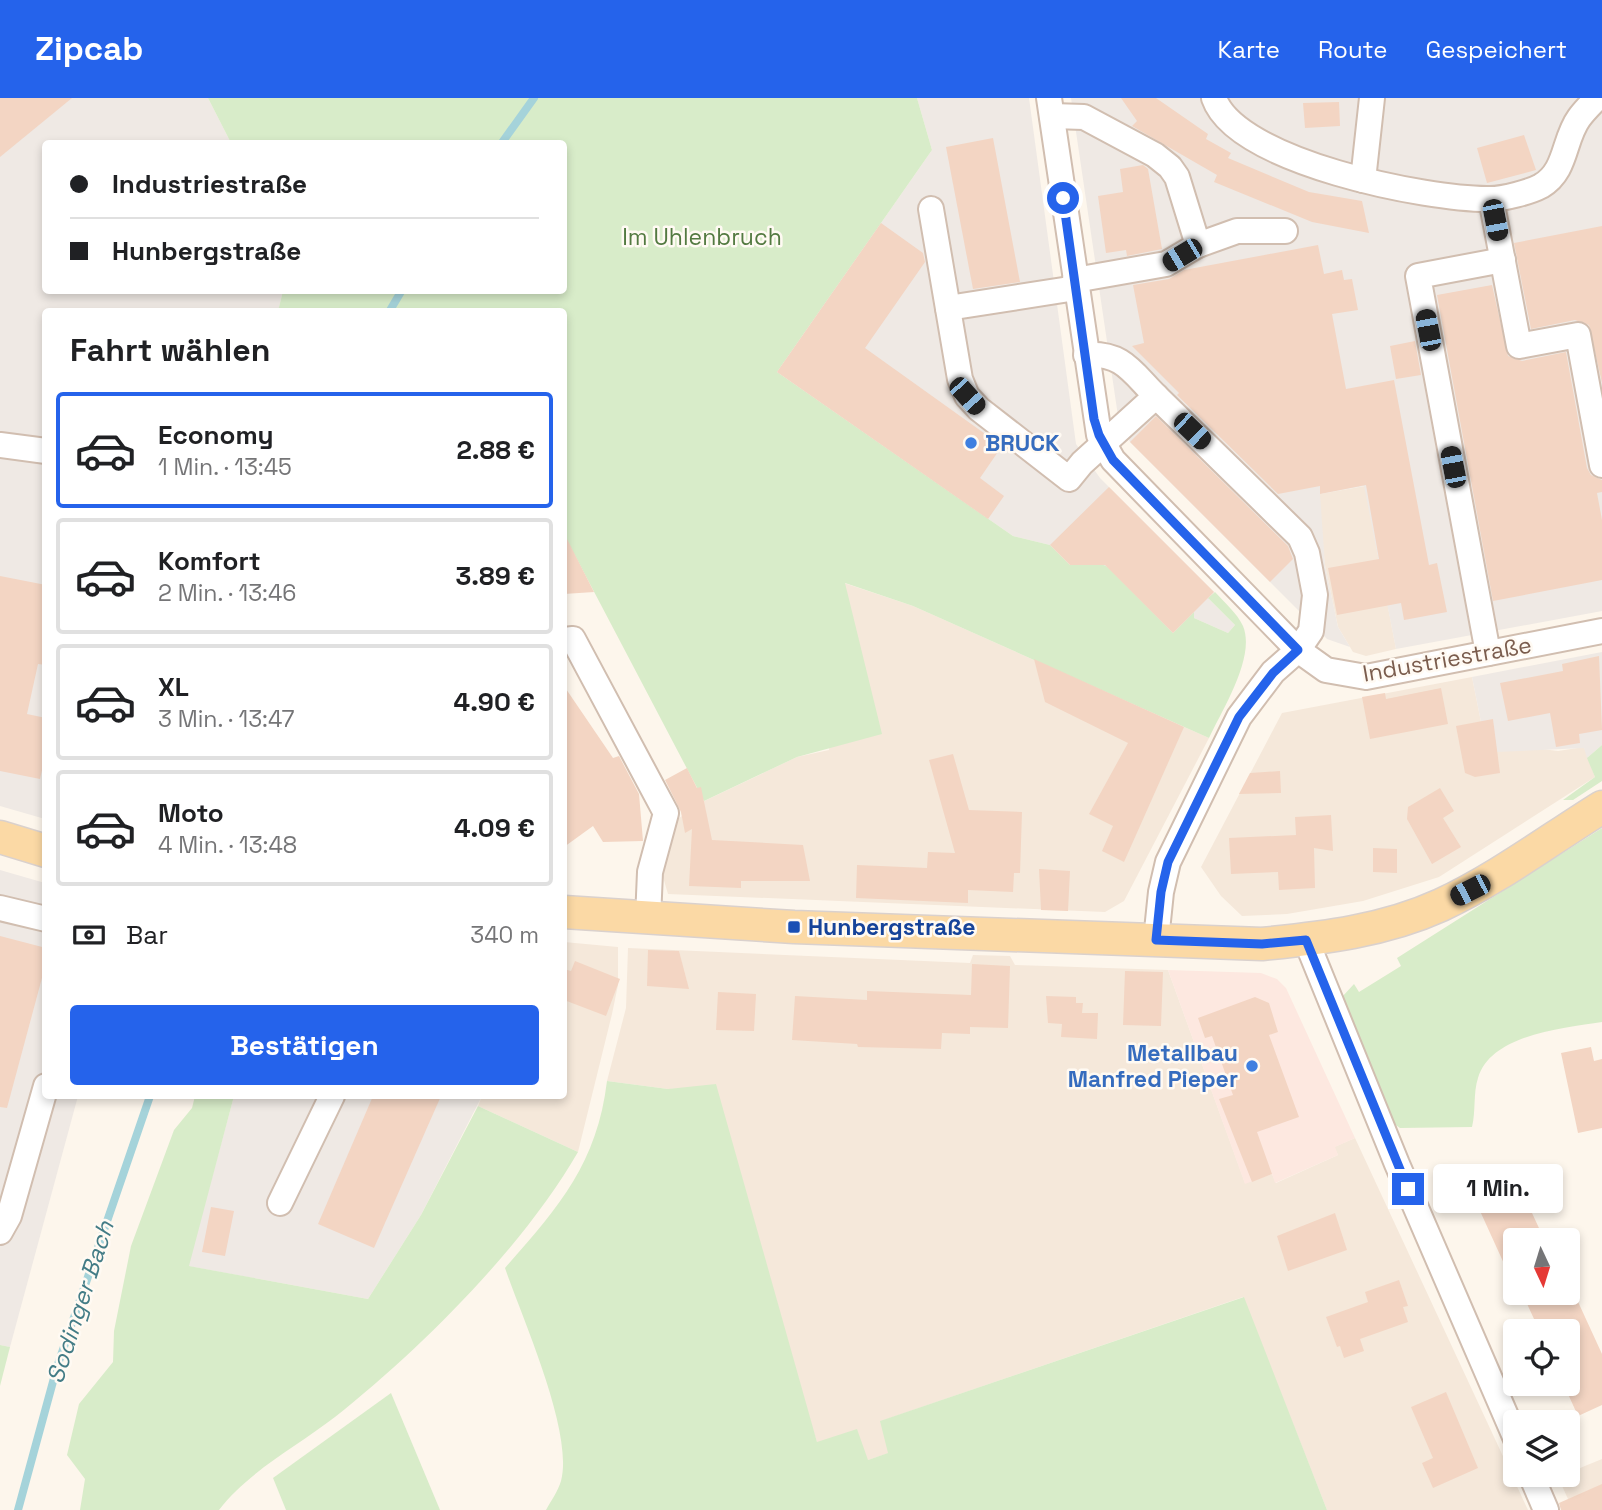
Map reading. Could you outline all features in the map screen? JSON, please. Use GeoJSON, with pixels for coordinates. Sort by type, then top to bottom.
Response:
{"type":"FeatureCollection","features":[{"type":"Feature","properties":{"kind":"main road"},"geometry":{"type":"LineString","coordinates":[[567,912],[649,919],[1262,944],[1306,940],[1366,930],[1440,905],[1602,807]]}},
{"type":"Feature","properties":{"kind":"main road"},"geometry":{"type":"LineString","coordinates":[[0,837],[42,850]]}},
{"type":"Feature","properties":{"kind":"street"},"geometry":{"type":"LineString","coordinates":[[1363,180],[1372,98]]}},
{"type":"Feature","properties":{"kind":"street"},"geometry":{"type":"LineString","coordinates":[[1224,102],[1254,140],[1300,162],[1363,180],[1491,199],[1541,186],[1560,168],[1568,140],[1579,118],[1597,98]]}},
{"type":"Feature","properties":{"kind":"street"},"geometry":{"type":"LineString","coordinates":[[1050,107],[1084,117],[1155,155],[1170,167],[1177,177],[1198,245]]}},
{"type":"Feature","properties":{"kind":"street","name":"Industriestraße"},"geometry":{"type":"LineString","coordinates":[[1050,107],[1094,419],[1104,446],[1113,460],[1298,650],[1325,670],[1366,677],[1602,631]]}},
{"type":"Feature","properties":{"kind":"street"},"geometry":{"type":"LineString","coordinates":[[1491,199],[1519,346],[1578,335],[1602,465]]}},
{"type":"Feature","properties":{"kind":"street"},"geometry":{"type":"LineString","coordinates":[[931,209],[960,379],[967,396],[979,409],[1069,479],[1082,463],[1104,446],[1156,396]]}},
{"type":"Feature","properties":{"kind":"street"},"geometry":{"type":"LineString","coordinates":[[948,308],[1166,264],[1198,245],[1237,231],[1285,231]]}},
{"type":"Feature","properties":{"kind":"street"},"geometry":{"type":"LineString","coordinates":[[1488,653],[1418,276],[1503,260]]}},
{"type":"Feature","properties":{"kind":"street"},"geometry":{"type":"LineString","coordinates":[[1086,355],[1105,354],[1119,358],[1300,537],[1307,553],[1315,595],[1311,631],[1298,650],[1273,673],[1239,717],[1168,862],[1161,892],[1156,940]]}},
{"type":"Feature","properties":{"kind":"street"},"geometry":{"type":"LineString","coordinates":[[0,445],[42,450]]}},
{"type":"Feature","properties":{"kind":"street"},"geometry":{"type":"LineString","coordinates":[[567,640],[573,639],[666,813],[650,872],[649,919]]}},
{"type":"Feature","properties":{"kind":"street"},"geometry":{"type":"LineString","coordinates":[[0,908],[42,918]]}},
{"type":"Feature","properties":{"kind":"street"},"geometry":{"type":"LineString","coordinates":[[1306,940],[1397,1164],[1503,1410]]}},
{"type":"Feature","properties":{"kind":"street"},"geometry":{"type":"LineString","coordinates":[[0,1232],[9,1216],[42,1099]]}},
{"type":"Feature","properties":{"kind":"street"},"geometry":{"type":"LineString","coordinates":[[280,1203],[331,1099]]}},
{"type":"Feature","properties":{"kind":"street"},"geometry":{"type":"LineString","coordinates":[[1536,1487],[1546,1510]]}},
{"type":"Feature","properties":{"kind":"shaded area"},"geometry":{"type":"Polygon","coordinates":[[[0,98],[208,98],[229,140],[42,140],[42,294],[282,294],[279,308],[42,308],[42,818],[0,806],[0,98]]]}},
{"type":"Feature","properties":{"kind":"shaded area"},"geometry":{"type":"Polygon","coordinates":[[[917,98],[1029,98],[1076,444],[1100,478],[1214,592],[1209,599],[1235,625],[1228,633],[1194,618],[1194,613],[1173,633],[1099,565],[1070,565],[1050,545],[1013,536],[777,372],[932,150],[917,98]]]}},
{"type":"Feature","properties":{"kind":"shaded area"},"geometry":{"type":"Polygon","coordinates":[[[1071,98],[1602,98],[1602,611],[1396,649],[1364,486],[1320,494],[1325,565],[1338,627],[1350,647],[1327,639],[1130,442],[1118,416],[1071,98]]]}},
{"type":"Feature","properties":{"kind":"shaded area"},"geometry":{"type":"Polygon","coordinates":[[[1365,486],[1396,649],[1366,656],[1353,652],[1338,627],[1325,565],[1320,517],[1320,494],[1365,486]]]}},
{"type":"Feature","properties":{"kind":"shaded area"},"geometry":{"type":"Polygon","coordinates":[[[844,583],[913,606],[1209,738],[1124,901],[1105,912],[668,894],[660,867],[675,821],[682,816],[681,812],[797,757],[829,750],[844,583]]]}},
{"type":"Feature","properties":{"kind":"shaded area"},"geometry":{"type":"Polygon","coordinates":[[[1602,652],[1602,745],[1587,758],[1584,748],[1496,752],[1485,742],[1472,677],[1602,652]]]}},
{"type":"Feature","properties":{"kind":"shaded area"},"geometry":{"type":"Polygon","coordinates":[[[1472,677],[1485,742],[1558,751],[1584,747],[1595,777],[1439,877],[1363,901],[1287,914],[1242,916],[1221,896],[1201,867],[1282,713],[1472,677]]]}},
{"type":"Feature","properties":{"kind":"shaded area"},"geometry":{"type":"Polygon","coordinates":[[[0,870],[42,882],[42,1099],[77,1099],[10,1347],[0,1345],[0,870]]]}},
{"type":"Feature","properties":{"kind":"shaded area"},"geometry":{"type":"Polygon","coordinates":[[[567,942],[618,947],[618,985],[578,1152],[478,1106],[481,1099],[567,1099],[567,942]]]}},
{"type":"Feature","properties":{"kind":"shaded area"},"geometry":{"type":"Polygon","coordinates":[[[628,948],[970,963],[973,955],[1010,956],[1015,965],[1168,970],[1245,1183],[1272,1174],[1276,1183],[1338,1155],[1334,1147],[1355,1138],[1503,1456],[1503,1487],[1517,1487],[1528,1510],[1327,1510],[1243,1297],[881,1421],[889,1453],[868,1460],[817,1442],[699,1088],[668,1089],[607,1081],[626,1008],[628,948]]]}},
{"type":"Feature","properties":{"kind":"shaded area"},"geometry":{"type":"Polygon","coordinates":[[[1168,970],[1261,973],[1277,979],[1286,988],[1355,1138],[1335,1147],[1338,1155],[1275,1183],[1272,1174],[1245,1184],[1168,970]]]}},
{"type":"Feature","properties":{"kind":"shaded area"},"geometry":{"type":"Polygon","coordinates":[[[233,1099],[480,1099],[421,1215],[368,1299],[188,1266],[233,1099]]]}},
{"type":"Feature","properties":{"kind":"shaded area"},"geometry":{"type":"Polygon","coordinates":[[[1602,1459],[1602,1510],[1573,1510],[1563,1487],[1580,1487],[1580,1468],[1602,1459]]]}},
{"type":"Feature","properties":{"kind":"green space","name":"Im Uhlenbruch"},"geometry":{"type":"Polygon","coordinates":[[[208,98],[917,98],[932,150],[777,372],[1013,536],[1050,545],[1070,565],[1101,564],[1108,567],[1173,633],[1194,612],[1194,618],[1228,633],[1235,625],[1208,598],[1215,592],[1240,621],[1246,639],[1245,653],[1236,683],[1209,738],[913,606],[845,583],[882,734],[797,757],[704,801],[570,546],[567,546],[567,308],[279,308],[282,294],[567,294],[567,140],[229,140],[208,98]]]}},
{"type":"Feature","properties":{"kind":"green space"},"geometry":{"type":"Polygon","coordinates":[[[1602,745],[1602,781],[1573,800],[1563,800],[1595,777],[1587,758],[1602,745]]]}},
{"type":"Feature","properties":{"kind":"green space"},"geometry":{"type":"Polygon","coordinates":[[[1602,828],[1602,1022],[1531,1036],[1498,1052],[1486,1063],[1478,1078],[1472,1127],[1400,1128],[1387,1119],[1342,997],[1354,984],[1359,992],[1401,966],[1397,958],[1602,828]]]}},
{"type":"Feature","properties":{"kind":"green space"},"geometry":{"type":"Polygon","coordinates":[[[607,1081],[668,1089],[716,1084],[817,1442],[857,1429],[868,1460],[888,1453],[880,1421],[1244,1297],[1327,1510],[546,1510],[561,1481],[563,1460],[560,1434],[544,1375],[505,1268],[558,1204],[584,1161],[602,1110],[607,1081]]]}},
{"type":"Feature","properties":{"kind":"green space"},"geometry":{"type":"Polygon","coordinates":[[[194,1099],[233,1099],[189,1266],[368,1299],[421,1215],[478,1106],[578,1152],[529,1224],[435,1328],[335,1417],[244,1483],[219,1510],[80,1510],[85,1479],[67,1455],[79,1404],[113,1362],[114,1331],[131,1246],[174,1130],[192,1108],[194,1099]]]}},
{"type":"Feature","properties":{"kind":"green space"},"geometry":{"type":"Polygon","coordinates":[[[0,1345],[10,1347],[0,1386],[0,1345]]]}},
{"type":"Feature","properties":{"kind":"green space"},"geometry":{"type":"Polygon","coordinates":[[[391,1393],[440,1510],[286,1510],[273,1478],[391,1393]]]}},
{"type":"Feature","properties":{"kind":"building"},"geometry":{"type":"Polygon","coordinates":[[[0,98],[72,98],[0,157],[0,98]]]}},
{"type":"Feature","properties":{"kind":"building"},"geometry":{"type":"Polygon","coordinates":[[[1121,98],[1156,98],[1208,134],[1206,139],[1231,153],[1228,158],[1309,192],[1362,201],[1369,233],[1312,222],[1214,182],[1217,175],[1132,126],[1137,121],[1121,98]]]}},
{"type":"Feature","properties":{"kind":"building"},"geometry":{"type":"Polygon","coordinates":[[[1339,102],[1340,126],[1305,128],[1303,103],[1339,102]]]}},
{"type":"Feature","properties":{"kind":"building"},"geometry":{"type":"Polygon","coordinates":[[[1524,135],[1536,170],[1487,183],[1477,148],[1524,135]]]}},
{"type":"Feature","properties":{"kind":"building"},"geometry":{"type":"Polygon","coordinates":[[[993,138],[1020,282],[973,289],[946,147],[993,138]]]}},
{"type":"Feature","properties":{"kind":"building"},"geometry":{"type":"Polygon","coordinates":[[[1143,165],[1148,169],[1162,249],[1127,256],[1126,250],[1106,253],[1098,196],[1123,192],[1120,169],[1143,165]]]}},
{"type":"Feature","properties":{"kind":"building"},"geometry":{"type":"Polygon","coordinates":[[[881,223],[923,253],[925,262],[865,348],[1002,446],[980,478],[1004,496],[988,519],[777,372],[881,223]]]}},
{"type":"Feature","properties":{"kind":"building"},"geometry":{"type":"Polygon","coordinates":[[[1602,226],[1602,383],[1589,325],[1575,320],[1531,329],[1514,243],[1602,226]]]}},
{"type":"Feature","properties":{"kind":"building"},"geometry":{"type":"Polygon","coordinates":[[[1318,245],[1324,274],[1342,270],[1344,280],[1352,279],[1358,310],[1332,314],[1346,389],[1394,380],[1429,565],[1437,563],[1447,612],[1404,620],[1401,603],[1337,615],[1328,568],[1379,559],[1366,485],[1320,494],[1320,486],[1278,494],[1177,395],[1179,393],[1132,346],[1144,343],[1133,285],[1169,279],[1184,270],[1318,245]]]}},
{"type":"Feature","properties":{"kind":"building"},"geometry":{"type":"Polygon","coordinates":[[[1492,285],[1508,356],[1522,361],[1566,352],[1587,468],[1591,475],[1602,480],[1602,492],[1597,493],[1602,520],[1602,580],[1493,601],[1437,295],[1492,285]]]}},
{"type":"Feature","properties":{"kind":"building"},"geometry":{"type":"Polygon","coordinates":[[[1415,341],[1421,375],[1396,379],[1390,346],[1415,341]]]}},
{"type":"Feature","properties":{"kind":"building"},"geometry":{"type":"Polygon","coordinates":[[[1156,416],[1288,546],[1293,559],[1270,582],[1130,442],[1156,416]]]}},
{"type":"Feature","properties":{"kind":"building"},"geometry":{"type":"Polygon","coordinates":[[[1109,487],[1214,592],[1173,633],[1105,565],[1070,565],[1050,545],[1109,487]]]}},
{"type":"Feature","properties":{"kind":"building"},"geometry":{"type":"Polygon","coordinates":[[[567,539],[594,592],[567,594],[567,539]]]}},
{"type":"Feature","properties":{"kind":"building"},"geometry":{"type":"Polygon","coordinates":[[[0,576],[42,584],[42,664],[38,664],[27,714],[42,717],[42,770],[40,779],[0,771],[0,576]]]}},
{"type":"Feature","properties":{"kind":"building"},"geometry":{"type":"Polygon","coordinates":[[[1599,656],[1602,730],[1579,734],[1580,743],[1556,747],[1550,713],[1508,721],[1500,683],[1563,671],[1562,664],[1599,656]]]}},
{"type":"Feature","properties":{"kind":"building"},"geometry":{"type":"Polygon","coordinates":[[[1034,659],[1184,727],[1124,862],[1102,851],[1113,826],[1089,814],[1128,743],[1045,702],[1034,659]]]}},
{"type":"Feature","properties":{"kind":"building"},"geometry":{"type":"Polygon","coordinates":[[[1441,688],[1448,724],[1370,739],[1362,697],[1385,693],[1386,699],[1441,688]]]}},
{"type":"Feature","properties":{"kind":"building"},"geometry":{"type":"Polygon","coordinates":[[[567,690],[613,758],[619,756],[639,794],[643,841],[603,842],[593,826],[567,845],[567,690]]]}},
{"type":"Feature","properties":{"kind":"building"},"geometry":{"type":"Polygon","coordinates":[[[1493,719],[1500,773],[1475,777],[1465,773],[1456,726],[1493,719]]]}},
{"type":"Feature","properties":{"kind":"building"},"geometry":{"type":"Polygon","coordinates":[[[953,754],[969,810],[1022,812],[1020,873],[1014,873],[1013,892],[968,890],[968,903],[856,898],[857,865],[927,868],[928,852],[955,853],[929,760],[953,754]]]}},
{"type":"Feature","properties":{"kind":"building"},"geometry":{"type":"Polygon","coordinates":[[[687,768],[697,788],[701,787],[712,840],[803,845],[810,881],[741,881],[741,888],[689,886],[692,829],[685,833],[681,812],[665,780],[687,768]]]}},
{"type":"Feature","properties":{"kind":"building"},"geometry":{"type":"Polygon","coordinates":[[[1280,771],[1281,793],[1239,794],[1250,773],[1280,771]]]}},
{"type":"Feature","properties":{"kind":"building"},"geometry":{"type":"Polygon","coordinates":[[[1440,788],[1454,811],[1443,818],[1461,847],[1432,864],[1407,819],[1408,807],[1440,788]]]}},
{"type":"Feature","properties":{"kind":"building"},"geometry":{"type":"Polygon","coordinates":[[[1331,815],[1333,851],[1314,848],[1315,888],[1279,890],[1278,872],[1231,874],[1229,838],[1296,835],[1295,817],[1331,815]]]}},
{"type":"Feature","properties":{"kind":"building"},"geometry":{"type":"Polygon","coordinates":[[[1373,848],[1397,849],[1397,873],[1373,872],[1373,848]]]}},
{"type":"Feature","properties":{"kind":"building"},"geometry":{"type":"Polygon","coordinates":[[[1039,869],[1070,871],[1068,911],[1041,910],[1039,869]]]}},
{"type":"Feature","properties":{"kind":"building"},"geometry":{"type":"Polygon","coordinates":[[[0,936],[42,947],[42,978],[7,1108],[0,1107],[0,936]]]}},
{"type":"Feature","properties":{"kind":"building"},"geometry":{"type":"Polygon","coordinates":[[[648,950],[679,951],[689,989],[647,986],[648,950]]]}},
{"type":"Feature","properties":{"kind":"building"},"geometry":{"type":"Polygon","coordinates":[[[575,961],[620,979],[606,1016],[567,1001],[567,970],[571,971],[575,961]]]}},
{"type":"Feature","properties":{"kind":"building"},"geometry":{"type":"Polygon","coordinates":[[[972,964],[1010,966],[1008,1028],[970,1027],[970,1034],[942,1033],[941,1049],[858,1047],[857,1044],[792,1040],[795,996],[867,1000],[867,991],[971,995],[972,964]]]}},
{"type":"Feature","properties":{"kind":"building"},"geometry":{"type":"Polygon","coordinates":[[[1125,971],[1163,972],[1161,1026],[1123,1025],[1125,971]]]}},
{"type":"Feature","properties":{"kind":"building"},"geometry":{"type":"Polygon","coordinates":[[[718,992],[756,994],[754,1031],[716,1030],[718,992]]]}},
{"type":"Feature","properties":{"kind":"building"},"geometry":{"type":"Polygon","coordinates":[[[1046,996],[1076,997],[1076,1003],[1083,1003],[1082,1013],[1098,1013],[1097,1039],[1061,1037],[1062,1024],[1048,1023],[1046,996]]]}},
{"type":"Feature","properties":{"kind":"building","name":"Metallbau Manfred Pieper"},"geometry":{"type":"Polygon","coordinates":[[[1255,997],[1269,1003],[1278,1032],[1269,1035],[1299,1117],[1257,1132],[1272,1174],[1252,1182],[1219,1099],[1233,1095],[1212,1036],[1205,1038],[1198,1018],[1255,997]]]}},
{"type":"Feature","properties":{"kind":"building"},"geometry":{"type":"Polygon","coordinates":[[[1591,1047],[1594,1061],[1602,1059],[1602,1128],[1578,1133],[1561,1053],[1591,1047]]]}},
{"type":"Feature","properties":{"kind":"building"},"geometry":{"type":"Polygon","coordinates":[[[372,1099],[440,1099],[374,1248],[318,1224],[372,1099]]]}},
{"type":"Feature","properties":{"kind":"building"},"geometry":{"type":"Polygon","coordinates":[[[1512,1170],[1539,1228],[1503,1228],[1503,1261],[1470,1189],[1512,1170]]]}},
{"type":"Feature","properties":{"kind":"building"},"geometry":{"type":"Polygon","coordinates":[[[211,1207],[234,1211],[225,1256],[202,1252],[211,1207]]]}},
{"type":"Feature","properties":{"kind":"building"},"geometry":{"type":"Polygon","coordinates":[[[1335,1213],[1347,1250],[1288,1271],[1277,1236],[1335,1213]]]}},
{"type":"Feature","properties":{"kind":"building"},"geometry":{"type":"Polygon","coordinates":[[[1399,1280],[1408,1306],[1403,1307],[1408,1322],[1360,1339],[1364,1351],[1344,1358],[1326,1317],[1368,1302],[1365,1292],[1399,1280]]]}},
{"type":"Feature","properties":{"kind":"building"},"geometry":{"type":"Polygon","coordinates":[[[1528,1306],[1580,1306],[1602,1354],[1602,1405],[1580,1415],[1580,1410],[1575,1410],[1569,1396],[1580,1396],[1580,1319],[1534,1319],[1528,1306]]]}},
{"type":"Feature","properties":{"kind":"building"},"geometry":{"type":"Polygon","coordinates":[[[1446,1392],[1478,1468],[1433,1488],[1422,1463],[1433,1458],[1411,1407],[1446,1392]]]}},
{"type":"Feature","properties":{"kind":"building"},"geometry":{"type":"Polygon","coordinates":[[[1602,1484],[1602,1510],[1561,1510],[1559,1503],[1602,1484]]]}},
{"type":"Feature","properties":{"kind":"waterway","name":"Sodinger Bach"},"geometry":{"type":"LineString","coordinates":[[504,140],[534,98]]}},
{"type":"Feature","properties":{"kind":"waterway","name":"Sodinger Bach"},"geometry":{"type":"LineString","coordinates":[[391,308],[400,294]]}},
{"type":"Feature","properties":{"kind":"waterway","name":"Sodinger Bach"},"geometry":{"type":"LineString","coordinates":[[18,1510],[57,1367],[149,1099]]}},
{"type":"Feature","properties":{"kind":"place","name":"BRUCK"},"geometry":{"type":"Point","coordinates":[971,443]}},
{"type":"Feature","properties":{"kind":"place","name":"Hunbergstraße"},"geometry":{"type":"Point","coordinates":[794,927]}},
{"type":"Feature","properties":{"kind":"place","name":"Metallbau Manfred Pieper"},"geometry":{"type":"Point","coordinates":[1252,1066]}},
{"type":"Feature","properties":{"kind":"route"},"geometry":{"type":"LineString","coordinates":[[1063,198],[1094,419],[1104,446],[1113,460],[1298,650],[1257,691],[1239,717],[1168,862],[1161,892],[1156,940],[1262,944],[1306,940],[1408,1189]]}}]}
